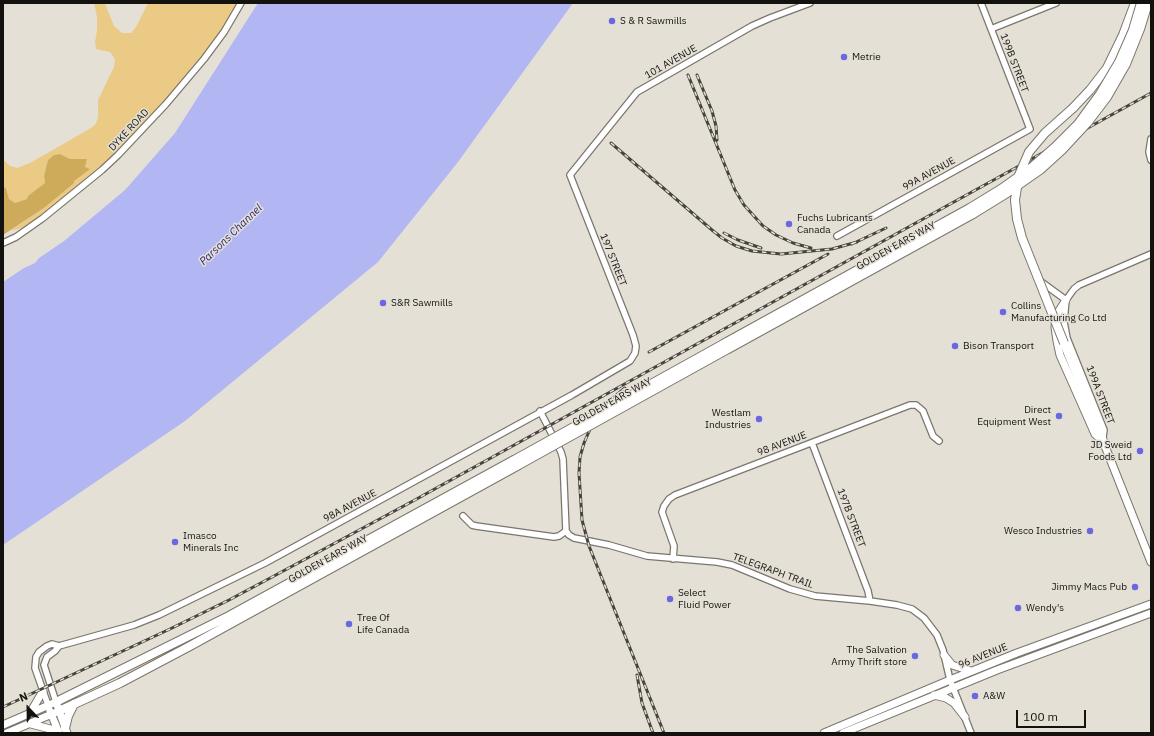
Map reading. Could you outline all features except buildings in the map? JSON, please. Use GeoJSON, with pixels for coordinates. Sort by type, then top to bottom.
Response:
{"type":"FeatureCollection","features":[{"type":"Feature","properties":{"kind":"highway"},"geometry":{"type":"LineString","coordinates":[[1103,441],[1019,226],[1016,207],[1017,182],[1026,158],[1037,142],[1082,99],[1101,76],[1120,42],[1135,3]]}},
{"type":"Feature","properties":{"kind":"highway","name":"GOLDEN EARS WAY"},"geometry":{"type":"LineString","coordinates":[[972,211],[1032,167],[1078,124],[1100,94],[1119,62],[1133,30],[1141,3]]}},
{"type":"Feature","properties":{"kind":"highway","name":"GOLDEN EARS WAY"},"geometry":{"type":"LineString","coordinates":[[55,713],[120,683],[190,646],[515,463],[1007,193],[1045,166],[1071,141],[1107,97],[1126,64],[1140,29],[1148,3]]}},
{"type":"Feature","properties":{"kind":"highway","name":"GOLDEN EARS WAY"},"geometry":{"type":"LineString","coordinates":[[52,704],[235,613],[515,463]]}},
{"type":"Feature","properties":{"kind":"highway"},"geometry":{"type":"LineString","coordinates":[[62,731],[74,704]]}},
{"type":"Feature","properties":{"kind":"main road"},"geometry":{"type":"LineString","coordinates":[[1066,300],[1057,314],[1055,327],[1060,355],[1095,434],[1103,441]]}},
{"type":"Feature","properties":{"kind":"main road","name":"199A STREET"},"geometry":{"type":"LineString","coordinates":[[1103,441],[1151,562]]}},
{"type":"Feature","properties":{"kind":"main road","name":"96 AVENUE"},"geometry":{"type":"LineString","coordinates":[[824,733],[950,680],[1151,604]]}},
{"type":"Feature","properties":{"kind":"main road","name":"96 AVENUE"},"geometry":{"type":"LineString","coordinates":[[843,733],[953,687],[1151,613]]}},
{"type":"Feature","properties":{"kind":"main road"},"geometry":{"type":"LineString","coordinates":[[944,654],[952,665],[971,672]]}},
{"type":"Feature","properties":{"kind":"main road"},"geometry":{"type":"LineString","coordinates":[[30,713],[43,691]]}},
{"type":"Feature","properties":{"kind":"main road"},"geometry":{"type":"LineString","coordinates":[[934,695],[946,698],[954,703],[965,717]]}},
{"type":"Feature","properties":{"kind":"main road"},"geometry":{"type":"LineString","coordinates":[[52,704],[62,731]]}},
{"type":"Feature","properties":{"kind":"main road","name":"GOLDEN EARS WAY"},"geometry":{"type":"LineString","coordinates":[[3,725],[52,704]]}},
{"type":"Feature","properties":{"kind":"main road","name":"GOLDEN EARS WAY"},"geometry":{"type":"LineString","coordinates":[[7,733],[55,713]]}},
{"type":"Feature","properties":{"kind":"main road"},"geometry":{"type":"LineString","coordinates":[[30,724],[62,731]]}},
{"type":"Feature","properties":{"kind":"street","name":"DYKE ROAD"},"geometry":{"type":"LineString","coordinates":[[3,243],[16,237],[43,218],[118,155],[166,104],[204,59],[224,32],[241,3]]}},
{"type":"Feature","properties":{"kind":"street","name":"101 AVENUE"},"geometry":{"type":"LineString","coordinates":[[570,175],[637,92],[752,26],[810,3]]}},
{"type":"Feature","properties":{"kind":"street","name":"199B STREET"},"geometry":{"type":"LineString","coordinates":[[981,3],[1030,129]]}},
{"type":"Feature","properties":{"kind":"street"},"geometry":{"type":"LineString","coordinates":[[991,29],[1056,3]]}},
{"type":"Feature","properties":{"kind":"street","name":"99A AVENUE"},"geometry":{"type":"LineString","coordinates":[[837,236],[1030,129]]}},
{"type":"Feature","properties":{"kind":"street"},"geometry":{"type":"LineString","coordinates":[[1151,139],[1151,160]]}},
{"type":"Feature","properties":{"kind":"street","name":"197 STREET"},"geometry":{"type":"LineString","coordinates":[[570,175],[633,335],[636,346],[635,353]]}},
{"type":"Feature","properties":{"kind":"street"},"geometry":{"type":"LineString","coordinates":[[1038,280],[1066,300],[1079,285],[1151,254]]}},
{"type":"Feature","properties":{"kind":"street","name":"199A STREET"},"geometry":{"type":"LineString","coordinates":[[1066,300],[1064,322],[1067,338],[1104,430],[1103,441]]}},
{"type":"Feature","properties":{"kind":"street","name":"98A AVENUE"},"geometry":{"type":"LineString","coordinates":[[52,704],[43,691],[36,672],[36,657],[39,652],[47,646],[52,644],[59,646],[134,625],[166,612],[265,563],[626,364],[635,353]]}},
{"type":"Feature","properties":{"kind":"street","name":"98 AVENUE"},"geometry":{"type":"LineString","coordinates":[[673,559],[674,546],[662,512],[664,506],[675,495],[910,406],[916,405],[923,411],[933,436],[939,441]]}},
{"type":"Feature","properties":{"kind":"street"},"geometry":{"type":"LineString","coordinates":[[463,516],[476,526],[554,537],[559,536],[566,531],[562,452],[540,411]]}},
{"type":"Feature","properties":{"kind":"street","name":"197B STREET"},"geometry":{"type":"LineString","coordinates":[[812,443],[868,591],[870,601]]}},
{"type":"Feature","properties":{"kind":"street","name":"TELEGRAPH TRAIL"},"geometry":{"type":"LineString","coordinates":[[566,531],[574,538],[609,545],[647,556],[717,562],[732,565],[790,589],[815,596],[870,601],[904,607],[919,614],[932,627],[940,643],[950,680],[971,733]]}},
{"type":"Feature","properties":{"kind":"street"},"geometry":{"type":"LineString","coordinates":[[52,704],[44,665],[47,657],[59,646]]}},
{"type":"Feature","properties":{"kind":"shaded area"},"geometry":{"type":"Polygon","coordinates":[[[94,3],[105,3],[114,26],[122,33],[131,33],[136,27],[148,3],[239,3],[211,46],[169,97],[127,142],[97,171],[26,227],[10,231],[44,208],[74,181],[85,167],[87,159],[70,159],[60,154],[54,155],[48,160],[44,176],[45,183],[27,199],[15,203],[9,199],[6,188],[3,187],[3,159],[10,166],[17,168],[30,163],[96,124],[98,117],[98,100],[114,67],[115,60],[110,52],[96,49],[95,42],[97,17],[94,3]]]}},
{"type":"Feature","properties":{"kind":"shaded area"},"geometry":{"type":"Polygon","coordinates":[[[60,154],[70,159],[87,159],[85,167],[90,169],[44,208],[3,235],[3,187],[6,188],[9,199],[15,203],[27,199],[28,196],[45,183],[44,176],[48,160],[54,155],[60,154]]]}},
{"type":"Feature","properties":{"kind":"shaded area"},"geometry":{"type":"Polygon","coordinates":[[[245,613],[122,678],[163,653],[245,613]]]}},
{"type":"Feature","properties":{"kind":"water","name":"Parsons Channel"},"geometry":{"type":"Polygon","coordinates":[[[258,3],[573,3],[458,162],[378,262],[185,421],[3,545],[3,282],[24,268],[35,263],[39,258],[64,241],[125,190],[175,133],[258,3]]]}},
{"type":"Feature","properties":{"kind":"railway"},"geometry":{"type":"LineString","coordinates":[[688,75],[735,190],[744,205],[763,226],[776,235],[793,243],[811,248]]}},
{"type":"Feature","properties":{"kind":"railway"},"geometry":{"type":"LineString","coordinates":[[697,75],[712,111],[716,126],[717,140]]}},
{"type":"Feature","properties":{"kind":"railway"},"geometry":{"type":"LineString","coordinates":[[3,707],[170,629],[274,576],[413,501],[1151,93]]}},
{"type":"Feature","properties":{"kind":"railway"},"geometry":{"type":"LineString","coordinates":[[611,143],[712,230],[736,246],[752,251],[781,254],[832,249],[857,242]]}},
{"type":"Feature","properties":{"kind":"railway"},"geometry":{"type":"LineString","coordinates":[[852,244],[886,228]]}},
{"type":"Feature","properties":{"kind":"railway"},"geometry":{"type":"LineString","coordinates":[[724,233],[738,240],[761,248]]}},
{"type":"Feature","properties":{"kind":"railway"},"geometry":{"type":"LineString","coordinates":[[649,352],[828,254]]}},
{"type":"Feature","properties":{"kind":"railway"},"geometry":{"type":"LineString","coordinates":[[625,388],[609,401],[600,411],[594,420],[584,443],[580,457],[579,473],[582,520],[589,546],[664,733]]}},
{"type":"Feature","properties":{"kind":"railway"},"geometry":{"type":"LineString","coordinates":[[637,675],[642,703],[653,733]]}},
{"type":"Feature","properties":{"kind":"place","name":"S & R Sawmills"},"geometry":{"type":"Point","coordinates":[612,21]}},
{"type":"Feature","properties":{"kind":"place","name":"Metrie"},"geometry":{"type":"Point","coordinates":[844,57]}},
{"type":"Feature","properties":{"kind":"place","name":"Fuchs Lubricants Canada"},"geometry":{"type":"Point","coordinates":[789,224]}},
{"type":"Feature","properties":{"kind":"place","name":"S&R Sawmills"},"geometry":{"type":"Point","coordinates":[383,303]}},
{"type":"Feature","properties":{"kind":"place","name":"Collins Manufacturing Co Ltd"},"geometry":{"type":"Point","coordinates":[1003,312]}},
{"type":"Feature","properties":{"kind":"place","name":"Bison Transport"},"geometry":{"type":"Point","coordinates":[955,346]}},
{"type":"Feature","properties":{"kind":"place","name":"Direct Equipment West"},"geometry":{"type":"Point","coordinates":[1059,416]}},
{"type":"Feature","properties":{"kind":"place","name":"Westlam Industries"},"geometry":{"type":"Point","coordinates":[759,419]}},
{"type":"Feature","properties":{"kind":"place","name":"JD Sweid Foods Ltd"},"geometry":{"type":"Point","coordinates":[1140,451]}},
{"type":"Feature","properties":{"kind":"place","name":"Wesco Industries"},"geometry":{"type":"Point","coordinates":[1090,531]}},
{"type":"Feature","properties":{"kind":"place","name":"Imasco Minerals Inc"},"geometry":{"type":"Point","coordinates":[175,542]}},
{"type":"Feature","properties":{"kind":"place","name":"Jimmy Macs Pub"},"geometry":{"type":"Point","coordinates":[1135,587]}},
{"type":"Feature","properties":{"kind":"place","name":"Select Fluid Power"},"geometry":{"type":"Point","coordinates":[670,599]}},
{"type":"Feature","properties":{"kind":"place","name":"Wendy's"},"geometry":{"type":"Point","coordinates":[1018,608]}},
{"type":"Feature","properties":{"kind":"place","name":"Tree Of Life Canada"},"geometry":{"type":"Point","coordinates":[349,624]}},
{"type":"Feature","properties":{"kind":"place","name":"The Salvation Army Thrift store"},"geometry":{"type":"Point","coordinates":[915,656]}},
{"type":"Feature","properties":{"kind":"place","name":"A&W"},"geometry":{"type":"Point","coordinates":[975,696]}}]}
